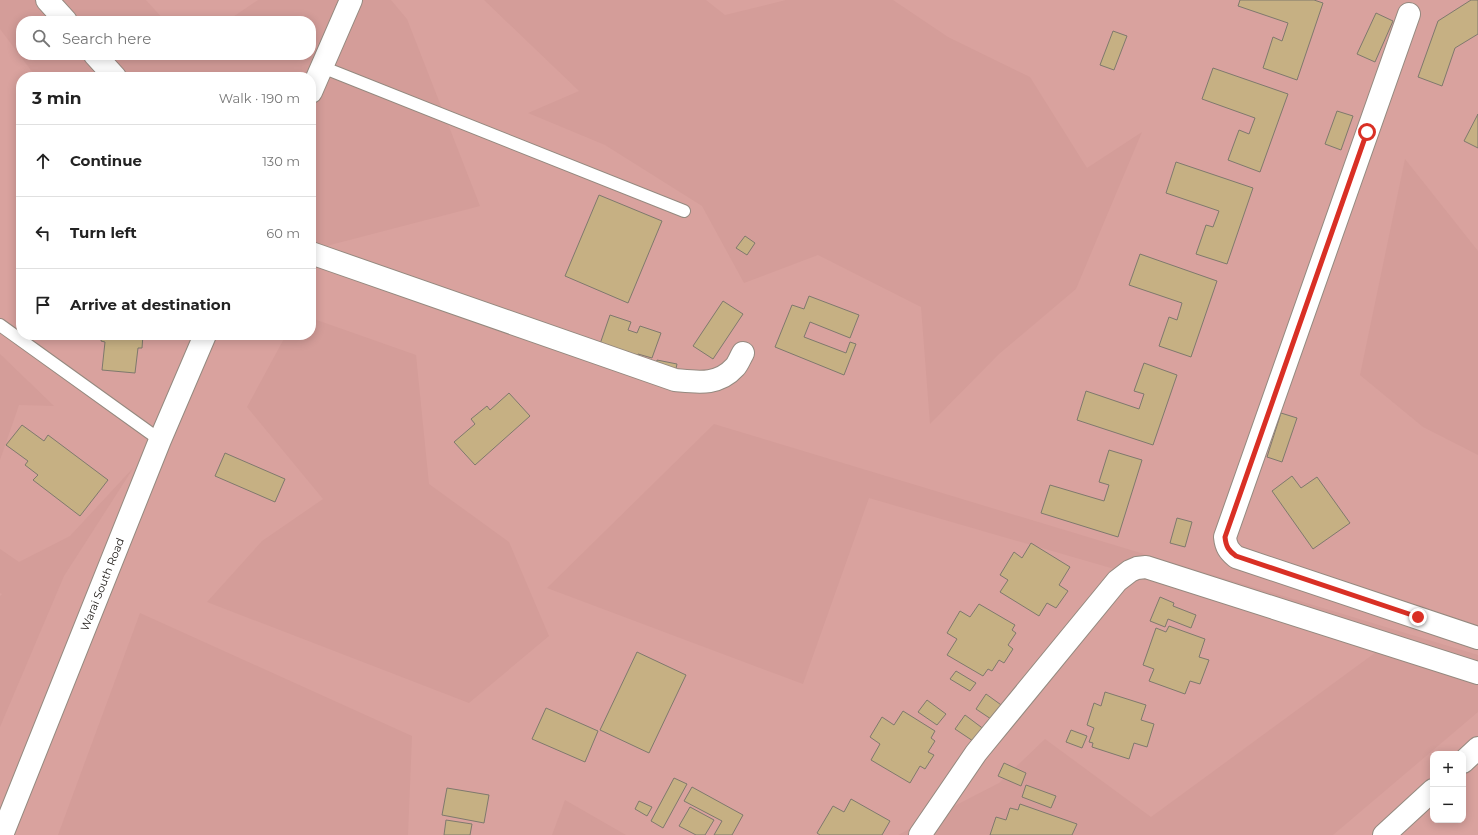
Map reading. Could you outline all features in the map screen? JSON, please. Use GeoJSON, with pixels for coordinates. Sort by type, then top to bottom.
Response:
{"type":"FeatureCollection","features":[{"type":"Feature","properties":{"kind":"street"},"geometry":{"type":"LineString","coordinates":[[47,0],[61,16]]}},
{"type":"Feature","properties":{"kind":"street"},"geometry":{"type":"LineString","coordinates":[[316,81],[351,0]]}},
{"type":"Feature","properties":{"kind":"street"},"geometry":{"type":"LineString","coordinates":[[1409,14],[1225,537],[1228,550],[1236,556],[1478,638]]}},
{"type":"Feature","properties":{"kind":"street"},"geometry":{"type":"LineString","coordinates":[[100,60],[110,72]]}},
{"type":"Feature","properties":{"kind":"street"},"geometry":{"type":"LineString","coordinates":[[316,255],[675,380],[704,383],[720,378],[735,367],[743,354]]}},
{"type":"Feature","properties":{"kind":"street","name":"Warai South Road"},"geometry":{"type":"LineString","coordinates":[[2,835],[160,440],[203,340]]}},
{"type":"Feature","properties":{"kind":"street"},"geometry":{"type":"LineString","coordinates":[[920,835],[976,753],[1117,581],[1137,568],[1146,567],[1478,673]]}},
{"type":"Feature","properties":{"kind":"street"},"geometry":{"type":"LineString","coordinates":[[1466,759],[1478,748]]}},
{"type":"Feature","properties":{"kind":"street"},"geometry":{"type":"LineString","coordinates":[[1384,835],[1430,793]]}},
{"type":"Feature","properties":{"kind":"lane"},"geometry":{"type":"LineString","coordinates":[[322,67],[684,211]]}},
{"type":"Feature","properties":{"kind":"lane"},"geometry":{"type":"LineString","coordinates":[[0,325],[16,336]]}},
{"type":"Feature","properties":{"kind":"lane"},"geometry":{"type":"LineString","coordinates":[[21,340],[160,440]]}},
{"type":"Feature","properties":{"kind":"shaded area"},"geometry":{"type":"Polygon","coordinates":[[[0,0],[1478,0],[1478,835],[0,835],[0,0]]]}},
{"type":"Feature","properties":{"kind":"shaded area"},"geometry":{"type":"Polygon","coordinates":[[[0,0],[146,0],[160,16],[16,16],[16,50],[0,29],[0,0]]]}},
{"type":"Feature","properties":{"kind":"shaded area"},"geometry":{"type":"Polygon","coordinates":[[[258,0],[391,0],[407,19],[480,206],[316,249],[316,72],[32,72],[23,60],[316,60],[316,16],[234,16],[258,0]]]}},
{"type":"Feature","properties":{"kind":"shaded area"},"geometry":{"type":"Polygon","coordinates":[[[484,0],[706,0],[725,15],[786,0],[893,0],[948,37],[1030,77],[1087,168],[1142,132],[1076,289],[999,354],[930,424],[921,307],[818,255],[744,283],[702,206],[605,145],[528,113],[579,91],[484,0]]]}},
{"type":"Feature","properties":{"kind":"shaded area"},"geometry":{"type":"Polygon","coordinates":[[[1405,159],[1478,251],[1478,455],[1423,427],[1360,375],[1405,159]]]}},
{"type":"Feature","properties":{"kind":"shaded area"},"geometry":{"type":"Polygon","coordinates":[[[316,320],[416,355],[429,484],[509,542],[549,636],[469,703],[207,602],[262,541],[323,499],[247,407],[283,340],[316,340],[316,320]]]}},
{"type":"Feature","properties":{"kind":"shaded area"},"geometry":{"type":"Polygon","coordinates":[[[0,354],[54,406],[19,405],[0,460],[0,354]]]}},
{"type":"Feature","properties":{"kind":"shaded area"},"geometry":{"type":"Polygon","coordinates":[[[714,424],[1478,655],[1478,712],[1432,751],[1430,751],[1430,753],[1333,835],[898,835],[999,783],[1045,739],[1151,817],[1383,647],[869,498],[803,684],[547,588],[714,424]]]}},
{"type":"Feature","properties":{"kind":"shaded area"},"geometry":{"type":"Polygon","coordinates":[[[134,467],[64,576],[0,727],[0,596],[2,594],[0,593],[0,549],[19,562],[70,536],[134,467]]]}},
{"type":"Feature","properties":{"kind":"shaded area"},"geometry":{"type":"Polygon","coordinates":[[[140,613],[412,736],[408,835],[58,835],[140,613]]]}},
{"type":"Feature","properties":{"kind":"shaded area"},"geometry":{"type":"Polygon","coordinates":[[[565,800],[626,835],[552,835],[565,800]]]}},
{"type":"Feature","properties":{"kind":"building"},"geometry":{"type":"Polygon","coordinates":[[[1240,0],[1314,0],[1323,3],[1297,80],[1263,68],[1273,37],[1282,41],[1288,23],[1238,6],[1240,0]]]}},
{"type":"Feature","properties":{"kind":"building"},"geometry":{"type":"Polygon","coordinates":[[[1471,0],[1478,0],[1478,34],[1455,48],[1442,86],[1418,77],[1438,21],[1471,0]]]}},
{"type":"Feature","properties":{"kind":"building"},"geometry":{"type":"Polygon","coordinates":[[[1376,13],[1393,21],[1375,62],[1357,54],[1376,13]]]}},
{"type":"Feature","properties":{"kind":"building"},"geometry":{"type":"Polygon","coordinates":[[[1113,31],[1127,36],[1114,70],[1100,65],[1113,31]]]}},
{"type":"Feature","properties":{"kind":"building"},"geometry":{"type":"Polygon","coordinates":[[[1213,68],[1288,94],[1260,172],[1228,160],[1239,130],[1249,134],[1255,118],[1202,99],[1213,68]]]}},
{"type":"Feature","properties":{"kind":"building"},"geometry":{"type":"Polygon","coordinates":[[[1337,111],[1353,116],[1341,150],[1325,144],[1337,111]]]}},
{"type":"Feature","properties":{"kind":"building"},"geometry":{"type":"Polygon","coordinates":[[[1478,114],[1478,148],[1464,141],[1478,114]]]}},
{"type":"Feature","properties":{"kind":"building"},"geometry":{"type":"Polygon","coordinates":[[[1176,162],[1253,188],[1227,264],[1196,254],[1206,225],[1213,227],[1219,211],[1166,193],[1176,162]]]}},
{"type":"Feature","properties":{"kind":"building"},"geometry":{"type":"Polygon","coordinates":[[[599,195],[662,221],[628,303],[565,276],[599,195]]]}},
{"type":"Feature","properties":{"kind":"building"},"geometry":{"type":"Polygon","coordinates":[[[745,236],[755,243],[747,255],[736,248],[745,236]]]}},
{"type":"Feature","properties":{"kind":"building"},"geometry":{"type":"Polygon","coordinates":[[[1140,254],[1217,281],[1191,357],[1159,346],[1169,317],[1177,320],[1182,303],[1129,285],[1140,254]]]}},
{"type":"Feature","properties":{"kind":"building"},"geometry":{"type":"Polygon","coordinates":[[[809,296],[859,315],[850,338],[810,322],[804,337],[846,353],[850,342],[856,344],[844,375],[775,347],[792,305],[804,309],[809,296]]]}},
{"type":"Feature","properties":{"kind":"building"},"geometry":{"type":"Polygon","coordinates":[[[723,301],[743,314],[713,359],[693,346],[723,301]]]}},
{"type":"Feature","properties":{"kind":"building"},"geometry":{"type":"Polygon","coordinates":[[[610,315],[631,322],[628,330],[637,333],[640,326],[661,333],[652,358],[638,354],[637,357],[600,344],[610,315]]]}},
{"type":"Feature","properties":{"kind":"building"},"geometry":{"type":"Polygon","coordinates":[[[143,340],[142,348],[138,348],[135,373],[102,370],[105,342],[101,341],[143,340]]]}},
{"type":"Feature","properties":{"kind":"building"},"geometry":{"type":"Polygon","coordinates":[[[657,360],[677,364],[675,373],[655,369],[657,360]]]}},
{"type":"Feature","properties":{"kind":"building"},"geometry":{"type":"Polygon","coordinates":[[[1144,363],[1177,375],[1153,445],[1077,420],[1086,391],[1139,409],[1144,394],[1134,391],[1144,363]]]}},
{"type":"Feature","properties":{"kind":"building"},"geometry":{"type":"Polygon","coordinates":[[[509,393],[530,416],[475,465],[454,442],[475,424],[471,419],[487,406],[490,410],[509,393]]]}},
{"type":"Feature","properties":{"kind":"building"},"geometry":{"type":"Polygon","coordinates":[[[1281,413],[1297,418],[1282,462],[1267,457],[1281,413]]]}},
{"type":"Feature","properties":{"kind":"building"},"geometry":{"type":"Polygon","coordinates":[[[22,425],[44,441],[48,435],[108,480],[80,516],[33,480],[38,475],[25,465],[28,461],[6,445],[22,425]]]}},
{"type":"Feature","properties":{"kind":"building"},"geometry":{"type":"Polygon","coordinates":[[[1109,450],[1142,460],[1118,537],[1041,513],[1050,485],[1104,501],[1109,485],[1099,482],[1109,450]]]}},
{"type":"Feature","properties":{"kind":"building"},"geometry":{"type":"Polygon","coordinates":[[[225,453],[285,479],[275,502],[215,476],[225,453]]]}},
{"type":"Feature","properties":{"kind":"building"},"geometry":{"type":"Polygon","coordinates":[[[1292,476],[1301,488],[1317,477],[1350,523],[1313,549],[1272,491],[1292,476]]]}},
{"type":"Feature","properties":{"kind":"building"},"geometry":{"type":"Polygon","coordinates":[[[1177,518],[1192,522],[1185,547],[1170,543],[1177,518]]]}},
{"type":"Feature","properties":{"kind":"building"},"geometry":{"type":"Polygon","coordinates":[[[1031,543],[1070,567],[1059,585],[1068,591],[1056,608],[1047,603],[1039,616],[1000,592],[1008,580],[1000,575],[1014,552],[1022,558],[1031,543]]]}},
{"type":"Feature","properties":{"kind":"building"},"geometry":{"type":"Polygon","coordinates":[[[1160,597],[1174,603],[1173,606],[1196,615],[1191,628],[1168,619],[1165,627],[1150,621],[1160,597]]]}},
{"type":"Feature","properties":{"kind":"building"},"geometry":{"type":"Polygon","coordinates":[[[979,604],[1015,625],[1012,630],[1016,633],[1008,645],[1013,649],[1004,663],[999,660],[992,671],[988,669],[983,676],[947,655],[957,639],[947,633],[960,611],[970,617],[979,604]]]}},
{"type":"Feature","properties":{"kind":"building"},"geometry":{"type":"Polygon","coordinates":[[[1169,626],[1205,639],[1199,657],[1209,660],[1200,684],[1190,681],[1185,694],[1149,681],[1154,669],[1143,665],[1156,628],[1166,632],[1169,626]]]}},
{"type":"Feature","properties":{"kind":"building"},"geometry":{"type":"Polygon","coordinates":[[[637,652],[686,675],[649,753],[600,730],[637,652]]]}},
{"type":"Feature","properties":{"kind":"building"},"geometry":{"type":"Polygon","coordinates":[[[956,671],[976,683],[970,691],[950,679],[956,671]]]}},
{"type":"Feature","properties":{"kind":"building"},"geometry":{"type":"Polygon","coordinates":[[[1105,692],[1146,705],[1141,720],[1154,724],[1147,747],[1134,743],[1129,759],[1092,747],[1093,743],[1089,742],[1094,728],[1087,725],[1094,703],[1101,706],[1105,692]]]}},
{"type":"Feature","properties":{"kind":"building"},"geometry":{"type":"Polygon","coordinates":[[[986,694],[1004,707],[994,721],[976,709],[986,694]]]}},
{"type":"Feature","properties":{"kind":"building"},"geometry":{"type":"Polygon","coordinates":[[[927,700],[946,714],[937,725],[918,712],[927,700]]]}},
{"type":"Feature","properties":{"kind":"building"},"geometry":{"type":"Polygon","coordinates":[[[546,708],[598,731],[585,762],[532,739],[546,708]]]}},
{"type":"Feature","properties":{"kind":"building"},"geometry":{"type":"Polygon","coordinates":[[[903,711],[935,731],[931,738],[935,741],[928,752],[934,755],[925,769],[920,766],[910,783],[871,760],[880,744],[870,737],[882,717],[894,725],[903,711]]]}},
{"type":"Feature","properties":{"kind":"building"},"geometry":{"type":"Polygon","coordinates":[[[965,715],[985,730],[976,743],[955,729],[965,715]]]}},
{"type":"Feature","properties":{"kind":"building"},"geometry":{"type":"Polygon","coordinates":[[[1071,730],[1087,736],[1082,748],[1066,742],[1071,730]]]}},
{"type":"Feature","properties":{"kind":"building"},"geometry":{"type":"Polygon","coordinates":[[[1004,763],[1026,773],[1021,786],[998,776],[1004,763]]]}},
{"type":"Feature","properties":{"kind":"building"},"geometry":{"type":"Polygon","coordinates":[[[674,778],[687,784],[663,828],[651,821],[674,778]]]}},
{"type":"Feature","properties":{"kind":"building"},"geometry":{"type":"Polygon","coordinates":[[[1026,785],[1056,796],[1051,808],[1022,797],[1026,785]]]}},
{"type":"Feature","properties":{"kind":"building"},"geometry":{"type":"Polygon","coordinates":[[[692,787],[743,815],[732,835],[714,835],[722,821],[684,801],[692,787]]]}},
{"type":"Feature","properties":{"kind":"building"},"geometry":{"type":"Polygon","coordinates":[[[447,788],[489,795],[484,823],[442,815],[447,788]]]}},
{"type":"Feature","properties":{"kind":"building"},"geometry":{"type":"Polygon","coordinates":[[[851,799],[890,821],[882,835],[820,835],[817,833],[833,806],[844,812],[851,799]]]}},
{"type":"Feature","properties":{"kind":"building"},"geometry":{"type":"Polygon","coordinates":[[[639,801],[652,807],[647,816],[635,809],[639,801]]]}},
{"type":"Feature","properties":{"kind":"building"},"geometry":{"type":"Polygon","coordinates":[[[1020,804],[1077,824],[1072,835],[990,835],[996,817],[1006,820],[1010,808],[1018,810],[1020,804]]]}},
{"type":"Feature","properties":{"kind":"building"},"geometry":{"type":"Polygon","coordinates":[[[690,807],[714,820],[705,835],[696,835],[679,826],[690,807]]]}},
{"type":"Feature","properties":{"kind":"building"},"geometry":{"type":"Polygon","coordinates":[[[446,820],[472,824],[470,835],[444,835],[446,820]]]}},
{"type":"Feature","properties":{"kind":"route"},"geometry":{"type":"LineString","coordinates":[[1367,132],[1225,537],[1228,550],[1236,556],[1418,617]]}}]}
